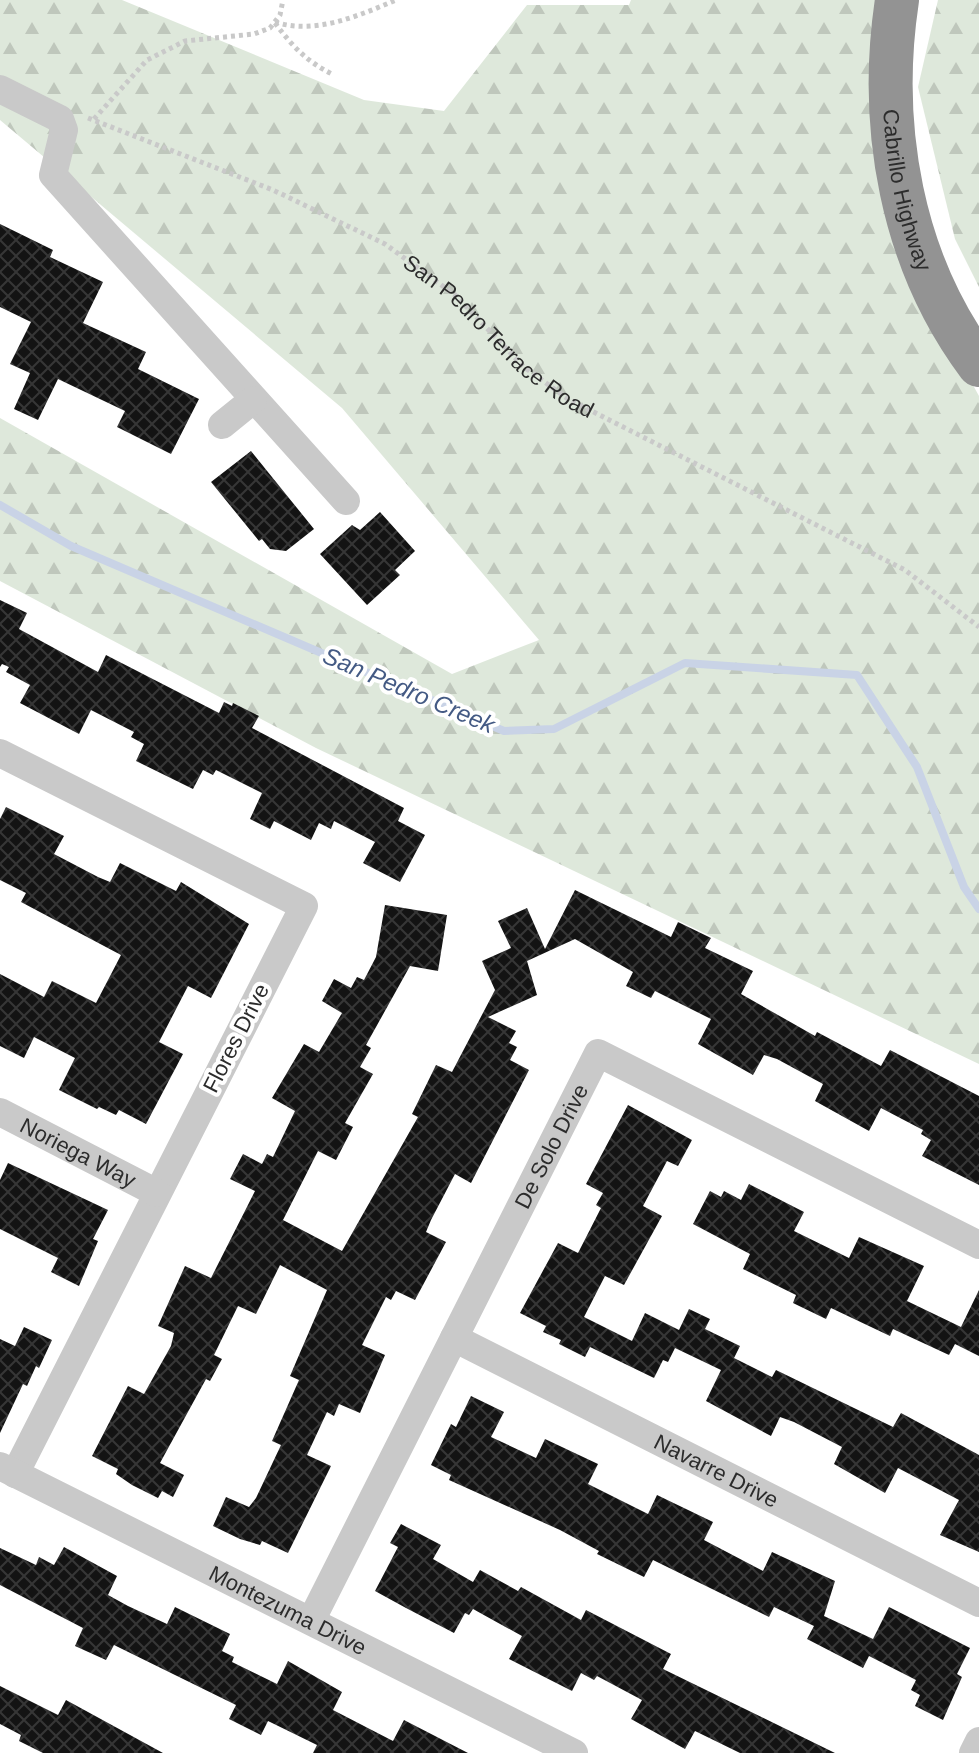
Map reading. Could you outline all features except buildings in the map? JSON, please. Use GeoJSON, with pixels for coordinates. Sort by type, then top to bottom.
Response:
{"type":"FeatureCollection","features":[{"type":"Feature","properties":{"kind":"highway","name":"Cabrillo Highway"},"geometry":{"type":"LineString","coordinates":[[897,0],[891,112],[904,203],[931,283],[979,365]]}},
{"type":"Feature","properties":{"kind":"street"},"geometry":{"type":"LineString","coordinates":[[0,89],[60,119],[64,130],[53,175],[346,501]]}},
{"type":"Feature","properties":{"kind":"street"},"geometry":{"type":"LineString","coordinates":[[222,425],[253,400]]}},
{"type":"Feature","properties":{"kind":"street","name":"Flores Drive"},"geometry":{"type":"LineString","coordinates":[[0,753],[304,906],[157,1193],[8,1470]]}},
{"type":"Feature","properties":{"kind":"street","name":"De Solo Drive"},"geometry":{"type":"LineString","coordinates":[[311,1621],[598,1053],[979,1245]]}},
{"type":"Feature","properties":{"kind":"street","name":"Noriega Way"},"geometry":{"type":"LineString","coordinates":[[0,1112],[157,1193]]}},
{"type":"Feature","properties":{"kind":"street","name":"Navarre Drive"},"geometry":{"type":"LineString","coordinates":[[454,1338],[979,1603]]}},
{"type":"Feature","properties":{"kind":"street","name":"Montezuma Drive"},"geometry":{"type":"LineString","coordinates":[[8,1470],[574,1753]]}},
{"type":"Feature","properties":{"kind":"street"},"geometry":{"type":"LineString","coordinates":[[973,1753],[979,1741]]}},
{"type":"Feature","properties":{"kind":"path"},"geometry":{"type":"LineString","coordinates":[[94,119],[147,60],[185,41],[254,34],[275,22],[283,0]]}},
{"type":"Feature","properties":{"kind":"path"},"geometry":{"type":"LineString","coordinates":[[275,22],[294,28],[320,27],[396,0]]}},
{"type":"Feature","properties":{"kind":"path"},"geometry":{"type":"LineString","coordinates":[[275,22],[295,50],[313,65],[334,75]]}},
{"type":"Feature","properties":{"kind":"path","name":"San Pedro Terrace Road"},"geometry":{"type":"LineString","coordinates":[[43,110],[94,119],[273,190],[385,244],[455,295],[524,367],[568,399],[905,570],[979,627]]}},
{"type":"Feature","properties":{"kind":"green space"},"geometry":{"type":"Polygon","coordinates":[[[0,0],[122,0],[364,100],[444,111],[527,5],[629,5],[631,0],[879,0],[893,240],[979,396],[979,1064],[316,748],[0,581],[0,418],[452,674],[539,640],[342,408],[0,120],[0,0]]]}},
{"type":"Feature","properties":{"kind":"green space"},"geometry":{"type":"Polygon","coordinates":[[[938,0],[979,0],[979,287],[955,239],[918,87],[938,0]]]}},
{"type":"Feature","properties":{"kind":"waterway","name":"San Pedro Creek"},"geometry":{"type":"LineString","coordinates":[[0,505],[71,546],[504,731],[554,729],[685,663],[857,675],[917,767],[964,887],[979,909]]}}]}
